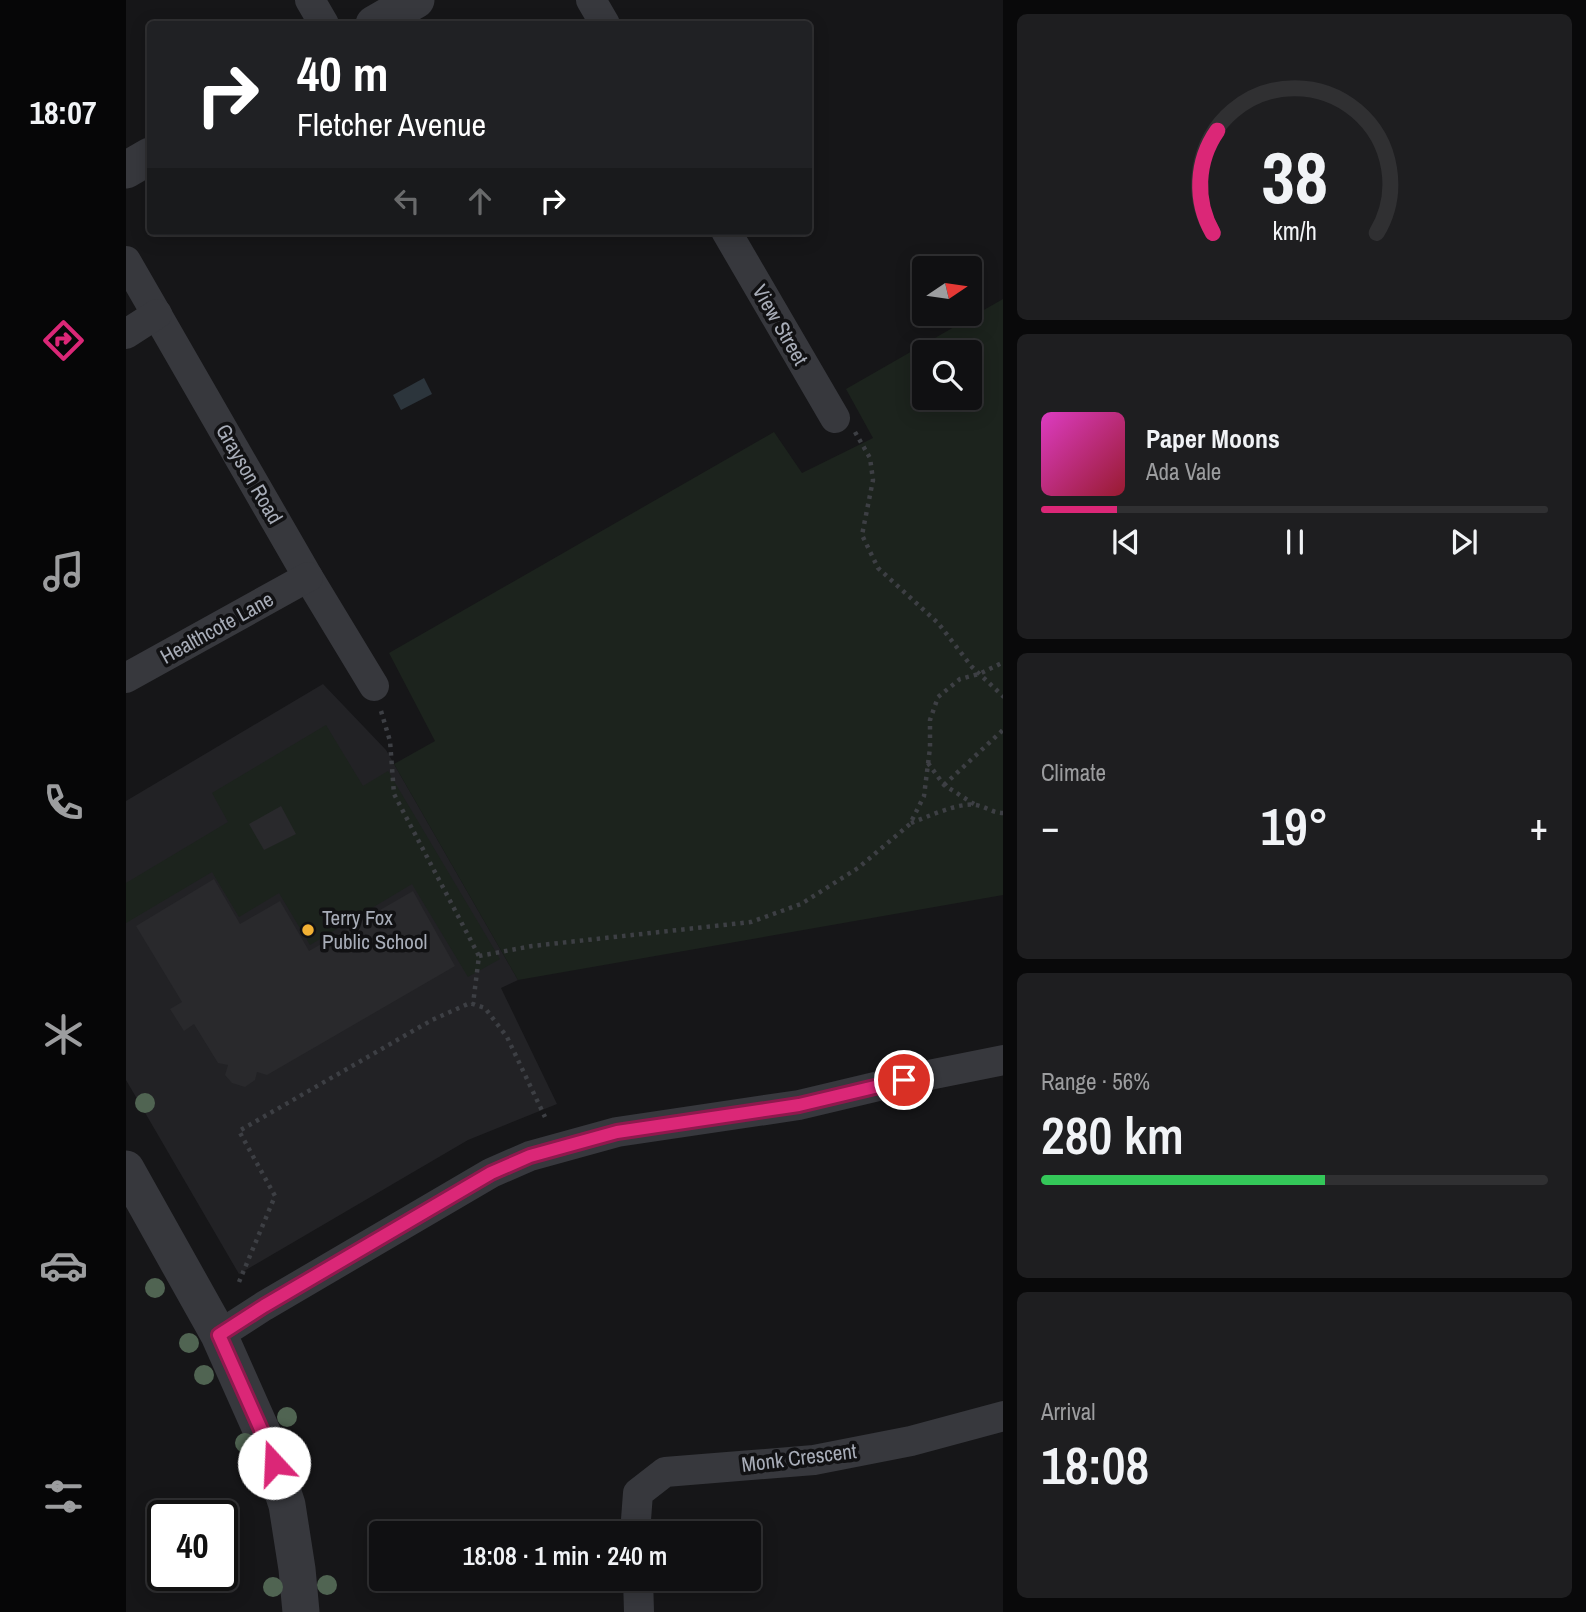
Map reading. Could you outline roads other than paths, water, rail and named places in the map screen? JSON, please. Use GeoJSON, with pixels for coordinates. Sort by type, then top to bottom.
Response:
{"type":"FeatureCollection","features":[{"type":"Feature","properties":{"kind":"street"},"geometry":{"type":"LineString","coordinates":[[310,0],[322,21]]}},
{"type":"Feature","properties":{"kind":"street"},"geometry":{"type":"LineString","coordinates":[[379,21],[416,0]]}},
{"type":"Feature","properties":{"kind":"street"},"geometry":{"type":"LineString","coordinates":[[590,0],[603,21]]}},
{"type":"Feature","properties":{"kind":"street"},"geometry":{"type":"LineString","coordinates":[[126,170],[147,158]]}},
{"type":"Feature","properties":{"kind":"street","name":"View Street"},"geometry":{"type":"LineString","coordinates":[[728,235],[835,418]]}},
{"type":"Feature","properties":{"kind":"street","name":"Grayson Road"},"geometry":{"type":"LineString","coordinates":[[126,261],[374,686]]}},
{"type":"Feature","properties":{"kind":"street"},"geometry":{"type":"LineString","coordinates":[[126,334],[157,314]]}},
{"type":"Feature","properties":{"kind":"street","name":"Healthcote Lane"},"geometry":{"type":"LineString","coordinates":[[126,678],[308,577]]}},
{"type":"Feature","properties":{"kind":"street"},"geometry":{"type":"LineString","coordinates":[[219,1335],[491,1173],[530,1156],[617,1132],[799,1105],[1003,1060]]}},
{"type":"Feature","properties":{"kind":"street"},"geometry":{"type":"LineString","coordinates":[[126,1169],[219,1335],[267,1443],[287,1505],[301,1612]]}},
{"type":"Feature","properties":{"kind":"street","name":"Monk Crescent"},"geometry":{"type":"LineString","coordinates":[[636,1521],[638,1493],[665,1472],[814,1460],[911,1441],[1003,1416]]}},
{"type":"Feature","properties":{"kind":"street"},"geometry":{"type":"LineString","coordinates":[[638,1591],[639,1612]]}},
{"type":"Feature","properties":{"kind":"place","name":"Terry Fox Public School"},"geometry":{"type":"Point","coordinates":[308,930]}}]}
